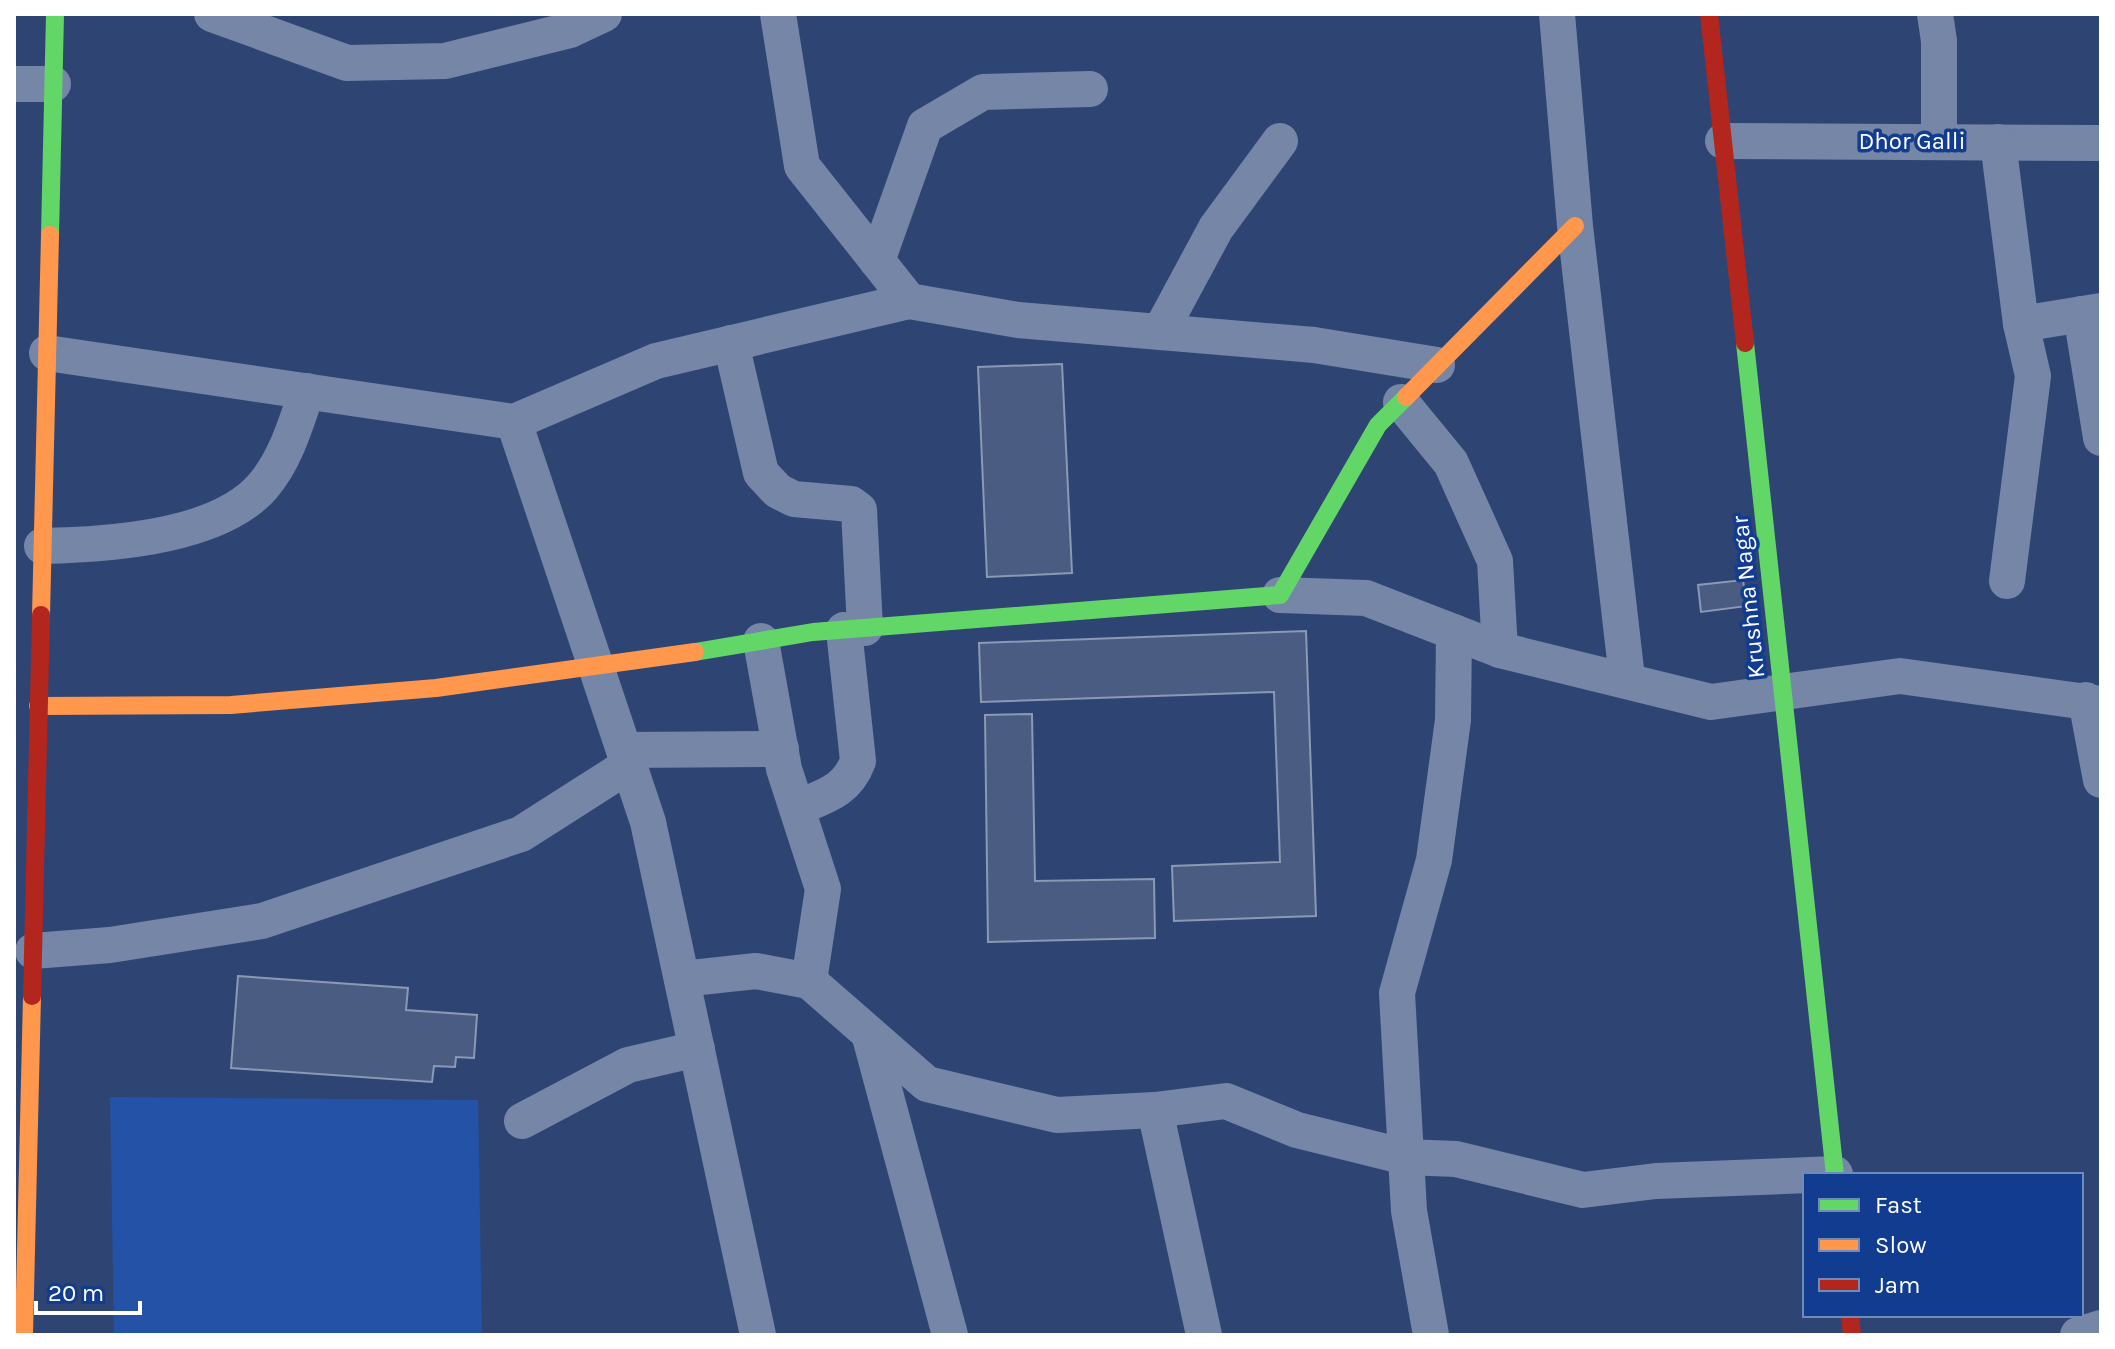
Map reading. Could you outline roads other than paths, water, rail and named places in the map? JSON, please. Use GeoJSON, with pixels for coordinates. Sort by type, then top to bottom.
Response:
{"type":"FeatureCollection","features":[{"type":"Feature","properties":{"kind":"main road"},"geometry":{"type":"LineString","coordinates":[[24,1335],[22,1098],[33,951],[55,14]]}},
{"type":"Feature","properties":{"kind":"main road","name":"Krushna Nagar"},"geometry":{"type":"LineString","coordinates":[[1709,14],[1835,1173]]}},
{"type":"Feature","properties":{"kind":"main road"},"geometry":{"type":"LineString","coordinates":[[38,706],[231,705],[436,688],[597,668],[854,629],[1280,595],[1378,425],[1575,226]]}},
{"type":"Feature","properties":{"kind":"street"},"geometry":{"type":"LineString","coordinates":[[212,14],[288,28],[347,63],[445,61],[570,30],[604,14]]}},
{"type":"Feature","properties":{"kind":"street"},"geometry":{"type":"LineString","coordinates":[[778,14],[802,166],[909,301]]}},
{"type":"Feature","properties":{"kind":"street"},"geometry":{"type":"LineString","coordinates":[[1557,14],[1575,226],[1627,678]]}},
{"type":"Feature","properties":{"kind":"street"},"geometry":{"type":"LineString","coordinates":[[1935,14],[1939,41],[1939,141]]}},
{"type":"Feature","properties":{"kind":"street"},"geometry":{"type":"LineString","coordinates":[[14,84],[53,84]]}},
{"type":"Feature","properties":{"kind":"street"},"geometry":{"type":"LineString","coordinates":[[877,261],[925,126],[983,92],[1090,89]]}},
{"type":"Feature","properties":{"kind":"street"},"geometry":{"type":"LineString","coordinates":[[1160,332],[1216,228],[1280,141]]}},
{"type":"Feature","properties":{"kind":"street","name":"Dhor Galli"},"geometry":{"type":"LineString","coordinates":[[1723,141],[2101,143]]}},
{"type":"Feature","properties":{"kind":"street"},"geometry":{"type":"LineString","coordinates":[[1998,142],[2021,324],[2033,376],[2007,581]]}},
{"type":"Feature","properties":{"kind":"street"},"geometry":{"type":"LineString","coordinates":[[47,353],[514,422],[656,361],[909,301],[1018,320],[1314,345],[1437,365]]}},
{"type":"Feature","properties":{"kind":"street"},"geometry":{"type":"LineString","coordinates":[[2021,324],[2091,312],[2101,438]]}},
{"type":"Feature","properties":{"kind":"street"},"geometry":{"type":"LineString","coordinates":[[731,343],[761,473],[778,491],[794,499],[851,504],[859,510],[854,629],[858,761],[852,776],[842,788],[797,808]]}},
{"type":"Feature","properties":{"kind":"street"},"geometry":{"type":"LineString","coordinates":[[42,546],[109,545],[162,534],[229,513],[263,486],[286,451],[307,391]]}},
{"type":"Feature","properties":{"kind":"street"},"geometry":{"type":"LineString","coordinates":[[1401,402],[1451,463],[1495,561],[1500,650]]}},
{"type":"Feature","properties":{"kind":"street"},"geometry":{"type":"LineString","coordinates":[[514,422],[648,822],[758,1335]]}},
{"type":"Feature","properties":{"kind":"street"},"geometry":{"type":"LineString","coordinates":[[1280,595],[1366,598],[1500,650],[1627,678],[1711,702],[1900,676],[2094,702],[2101,780]]}},
{"type":"Feature","properties":{"kind":"street"},"geometry":{"type":"LineString","coordinates":[[1431,1335],[1409,1211],[1397,993],[1434,860],[1453,720],[1454,632]]}},
{"type":"Feature","properties":{"kind":"street"},"geometry":{"type":"LineString","coordinates":[[761,641],[781,749],[823,889],[809,981]]}},
{"type":"Feature","properties":{"kind":"street"},"geometry":{"type":"LineString","coordinates":[[33,951],[110,945],[262,921],[521,834],[626,758],[781,749]]}},
{"type":"Feature","properties":{"kind":"street"},"geometry":{"type":"LineString","coordinates":[[682,979],[756,971],[809,981],[927,1084],[1057,1115],[1155,1110],[1226,1101],[1297,1130],[1406,1157],[1456,1159],[1583,1190],[1656,1181],[1803,1175]]}},
{"type":"Feature","properties":{"kind":"street"},"geometry":{"type":"LineString","coordinates":[[870,1037],[950,1335]]}},
{"type":"Feature","properties":{"kind":"street"},"geometry":{"type":"LineString","coordinates":[[522,1121],[628,1065],[697,1049]]}},
{"type":"Feature","properties":{"kind":"street"},"geometry":{"type":"LineString","coordinates":[[1155,1110],[1204,1335]]}},
{"type":"Feature","properties":{"kind":"street"},"geometry":{"type":"LineString","coordinates":[[2078,1335],[2101,1328]]}}]}
